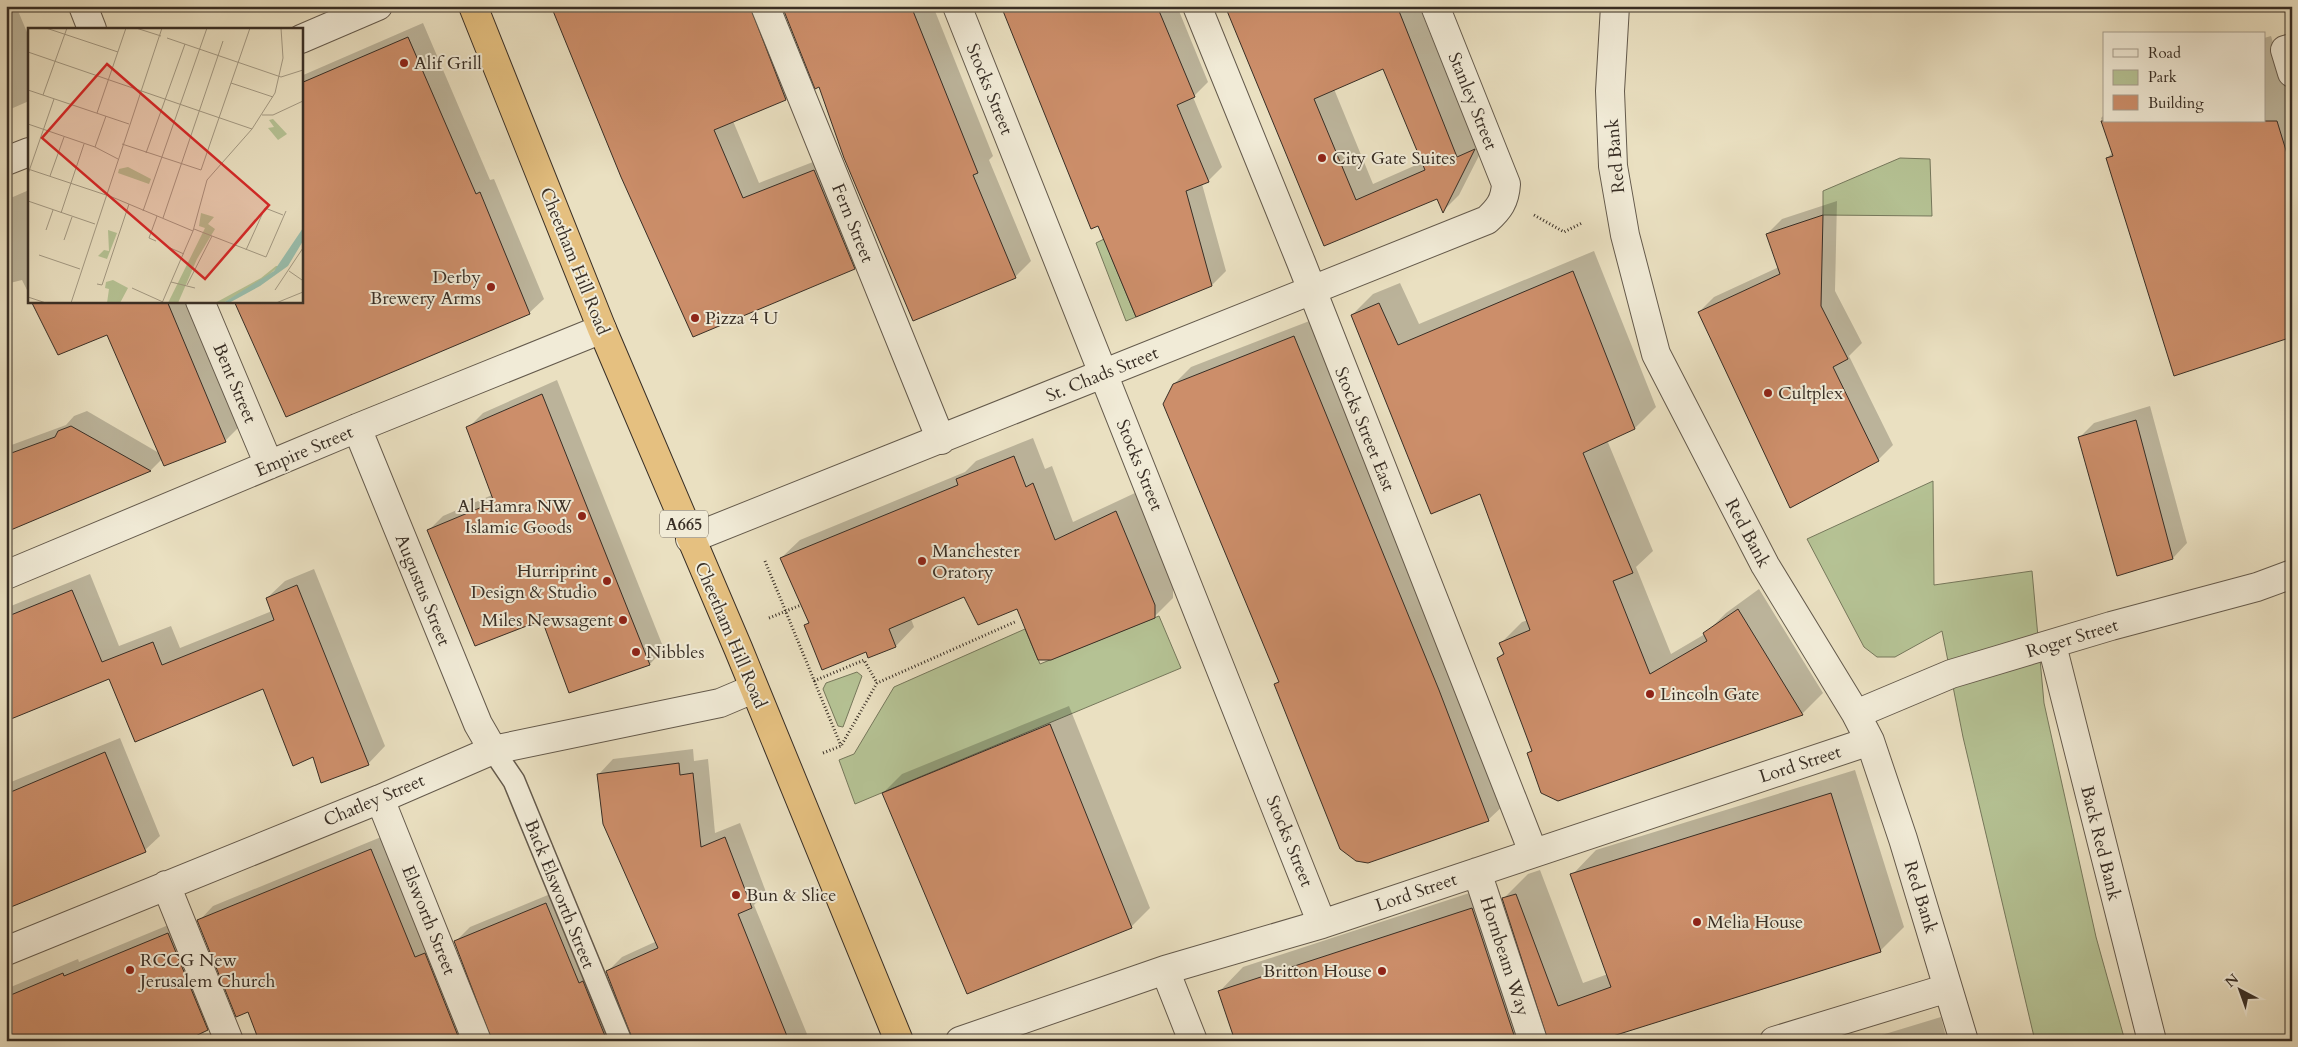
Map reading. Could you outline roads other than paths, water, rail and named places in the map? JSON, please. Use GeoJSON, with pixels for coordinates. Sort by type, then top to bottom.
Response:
{"type":"FeatureCollection","features":[{"type":"Feature","properties":{"kind":"highway","name":"Cheetham Hill Road"},"geometry":{"type":"LineString","coordinates":[[473,6],[602,329],[754,689],[899,1041]]}},
{"type":"Feature","properties":{"kind":"street"},"geometry":{"type":"LineString","coordinates":[[83,6],[92,28]]}},
{"type":"Feature","properties":{"kind":"street"},"geometry":{"type":"LineString","coordinates":[[302,39],[378,6]]}},
{"type":"Feature","properties":{"kind":"street","name":"Fern Street"},"geometry":{"type":"LineString","coordinates":[[765,6],[941,440]]}},
{"type":"Feature","properties":{"kind":"street","name":"Stocks Street"},"geometry":{"type":"LineString","coordinates":[[957,6],[1322,924]]}},
{"type":"Feature","properties":{"kind":"street","name":"Stocks Street East"},"geometry":{"type":"LineString","coordinates":[[1197,6],[1312,291],[1533,852]]}},
{"type":"Feature","properties":{"kind":"street","name":"Stanley Street"},"geometry":{"type":"LineString","coordinates":[[1435,6],[1503,173],[1506,184],[1505,198]]}},
{"type":"Feature","properties":{"kind":"street","name":"Red Bank"},"geometry":{"type":"LineString","coordinates":[[1615,6],[1610,91],[1612,166],[1625,235],[1656,354],[1765,565],[1856,714],[1870,741],[1903,839],[1964,1041]]}},
{"type":"Feature","properties":{"kind":"street"},"geometry":{"type":"LineString","coordinates":[[6,161],[28,152]]}},
{"type":"Feature","properties":{"kind":"street","name":"St. Chads Street"},"geometry":{"type":"LineString","coordinates":[[690,539],[1486,220],[1498,210],[1505,198]]}},
{"type":"Feature","properties":{"kind":"street","name":"Bent Street"},"geometry":{"type":"LineString","coordinates":[[200,302],[269,465]]}},
{"type":"Feature","properties":{"kind":"street","name":"Empire Street"},"geometry":{"type":"LineString","coordinates":[[6,575],[357,428],[602,329]]}},
{"type":"Feature","properties":{"kind":"street","name":"Augustus Street"},"geometry":{"type":"LineString","coordinates":[[357,428],[478,724],[493,750]]}},
{"type":"Feature","properties":{"kind":"street","name":"Roger Street"},"geometry":{"type":"LineString","coordinates":[[1856,714],[1951,674],[2111,626],[2257,587],[2292,574]]}},
{"type":"Feature","properties":{"kind":"street","name":"Back Red Bank"},"geometry":{"type":"LineString","coordinates":[[2052,645],[2152,1041]]}},
{"type":"Feature","properties":{"kind":"street","name":"Chatley Street"},"geometry":{"type":"LineString","coordinates":[[6,951],[380,799],[493,750],[720,703],[754,689]]}},
{"type":"Feature","properties":{"kind":"street","name":"Lord Street"},"geometry":{"type":"LineString","coordinates":[[960,1041],[1165,970],[1322,924],[1870,741]]}},
{"type":"Feature","properties":{"kind":"street","name":"Elsworth Street"},"geometry":{"type":"LineString","coordinates":[[380,799],[477,1041]]}},
{"type":"Feature","properties":{"kind":"street","name":"Hornbeam Way"},"geometry":{"type":"LineString","coordinates":[[1477,872],[1532,1041]]}},
{"type":"Feature","properties":{"kind":"street"},"geometry":{"type":"LineString","coordinates":[[166,885],[229,1041]]}},
{"type":"Feature","properties":{"kind":"street"},"geometry":{"type":"LineString","coordinates":[[1165,970],[1193,1041]]}},
{"type":"Feature","properties":{"kind":"street"},"geometry":{"type":"LineString","coordinates":[[1774,1041],[1948,988]]}},
{"type":"Feature","properties":{"kind":"lane","name":"Back Elsworth Street"},"geometry":{"type":"LineString","coordinates":[[493,750],[514,781],[621,1041]]}},
{"type":"Feature","properties":{"kind":"place","name":"Alif Grill"},"geometry":{"type":"Point","coordinates":[404,63]}},
{"type":"Feature","properties":{"kind":"place","name":"City Gate Suites"},"geometry":{"type":"Point","coordinates":[1322,158]}},
{"type":"Feature","properties":{"kind":"place","name":"Derby Brewery Arms"},"geometry":{"type":"Point","coordinates":[491,287]}},
{"type":"Feature","properties":{"kind":"place","name":"Pizza 4 U"},"geometry":{"type":"Point","coordinates":[695,318]}},
{"type":"Feature","properties":{"kind":"place","name":"Cultplex"},"geometry":{"type":"Point","coordinates":[1768,393]}},
{"type":"Feature","properties":{"kind":"place","name":"Al Hamra NW Islamic Goods"},"geometry":{"type":"Point","coordinates":[582,516]}},
{"type":"Feature","properties":{"kind":"place","name":"Manchester Oratory"},"geometry":{"type":"Point","coordinates":[922,561]}},
{"type":"Feature","properties":{"kind":"place","name":"Hurriprint Design & Studio"},"geometry":{"type":"Point","coordinates":[607,581]}},
{"type":"Feature","properties":{"kind":"place","name":"Miles Newsagent"},"geometry":{"type":"Point","coordinates":[623,620]}},
{"type":"Feature","properties":{"kind":"place","name":"Nibbles"},"geometry":{"type":"Point","coordinates":[636,652]}},
{"type":"Feature","properties":{"kind":"place","name":"Lincoln Gate"},"geometry":{"type":"Point","coordinates":[1650,694]}},
{"type":"Feature","properties":{"kind":"place","name":"Bun & Slice"},"geometry":{"type":"Point","coordinates":[736,895]}},
{"type":"Feature","properties":{"kind":"place","name":"Melia House"},"geometry":{"type":"Point","coordinates":[1697,922]}},
{"type":"Feature","properties":{"kind":"place","name":"RCCG New Jerusalem Church"},"geometry":{"type":"Point","coordinates":[130,970]}},
{"type":"Feature","properties":{"kind":"place","name":"Britton House"},"geometry":{"type":"Point","coordinates":[1382,971]}}]}
